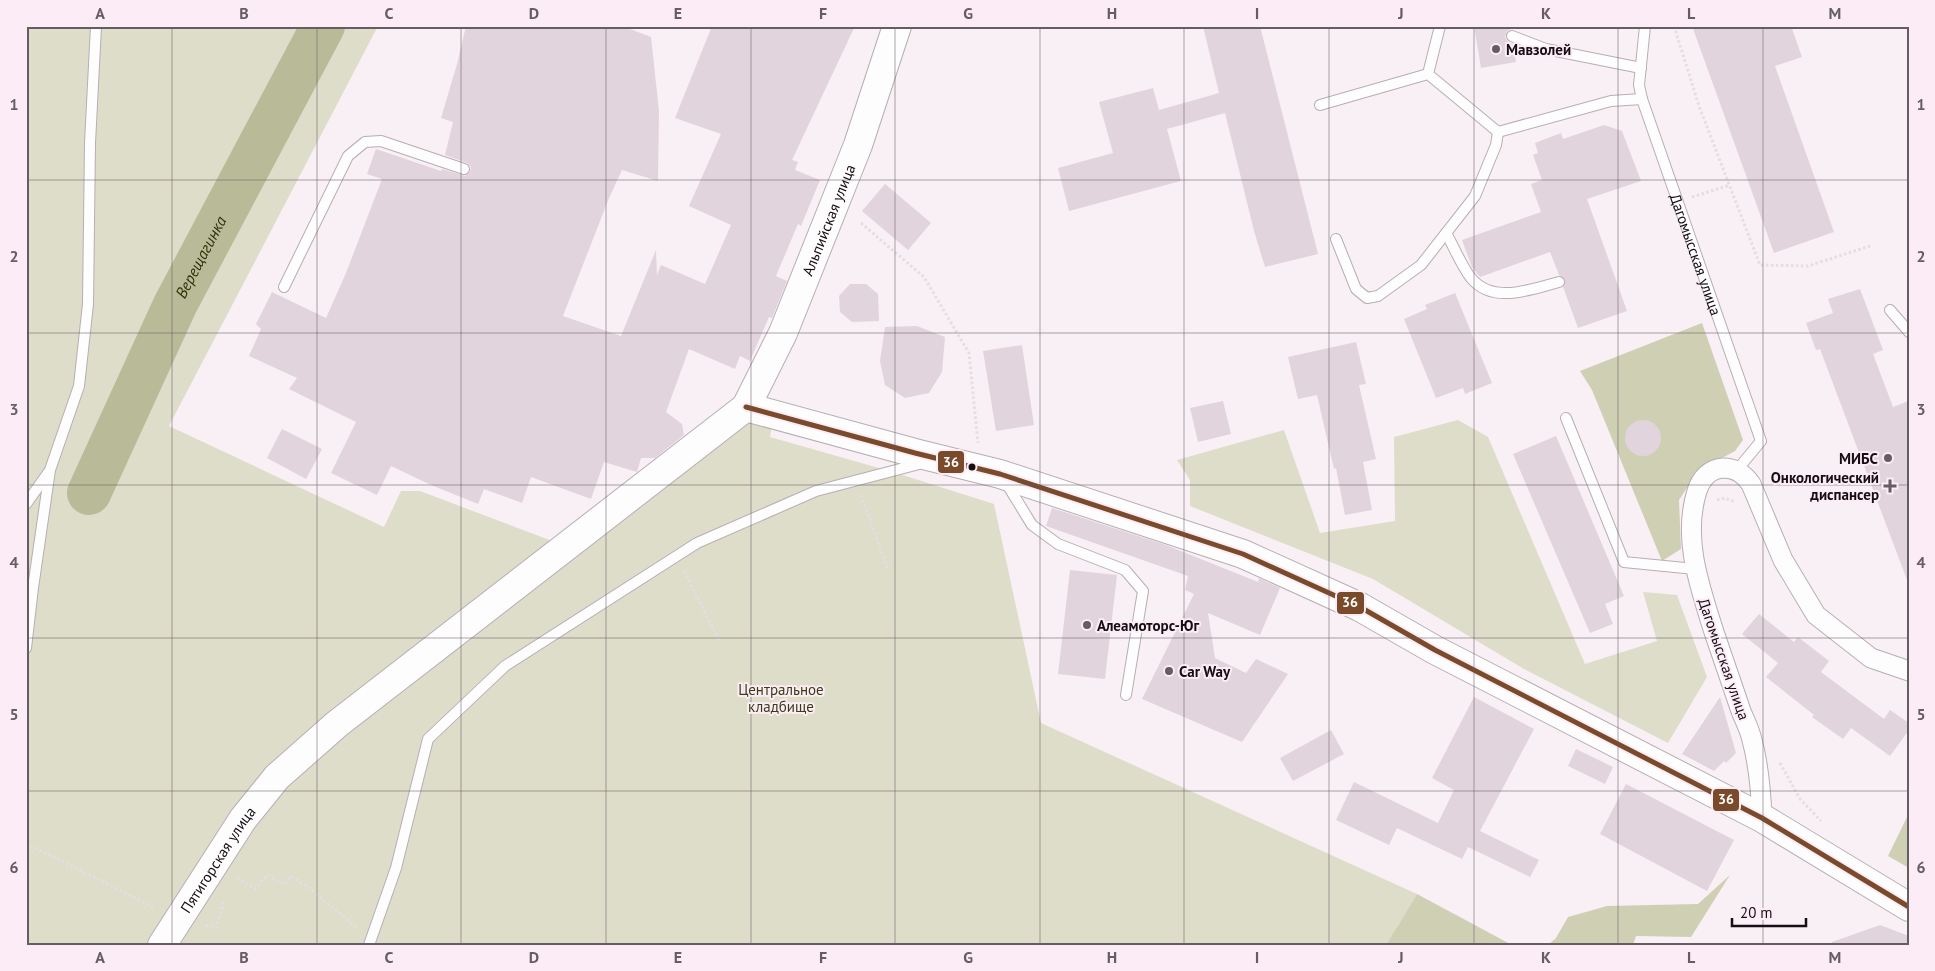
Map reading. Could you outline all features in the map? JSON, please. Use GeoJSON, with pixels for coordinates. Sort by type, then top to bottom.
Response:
{"type":"FeatureCollection","features":[{"type":"Feature","properties":{"kind":"street","name":"Альпийская улица"},"geometry":{"type":"LineString","coordinates":[[746,407],[783,333],[858,145],[897,26]]}},
{"type":"Feature","properties":{"kind":"street"},"geometry":{"type":"LineString","coordinates":[[746,407],[988,471],[1243,554],[1360,606],[1434,650],[1762,818],[1909,907]]}},
{"type":"Feature","properties":{"kind":"street","name":"Пятигорская улица"},"geometry":{"type":"LineString","coordinates":[[162,945],[243,819],[277,776],[337,724],[746,407]]}},
{"type":"Feature","properties":{"kind":"street","name":"Дагомысская улица"},"geometry":{"type":"LineString","coordinates":[[1737,470],[1724,468],[1714,470],[1706,475],[1699,485],[1695,498],[1691,540],[1695,568],[1717,642],[1752,738],[1760,776],[1762,818]]}},
{"type":"Feature","properties":{"kind":"street"},"geometry":{"type":"LineString","coordinates":[[1737,470],[1745,475],[1752,484],[1783,560],[1816,615],[1872,658],[1909,671]]}},
{"type":"Feature","properties":{"kind":"lane"},"geometry":{"type":"LineString","coordinates":[[26,648],[32,588],[50,470],[79,386],[88,304],[90,143],[96,26]]}},
{"type":"Feature","properties":{"kind":"lane"},"geometry":{"type":"LineString","coordinates":[[1428,74],[1440,26]]}},
{"type":"Feature","properties":{"kind":"lane","name":"Дагомысская улица"},"geometry":{"type":"LineString","coordinates":[[1645,26],[1639,85],[1642,99],[1761,441],[1737,470]]}},
{"type":"Feature","properties":{"kind":"lane"},"geometry":{"type":"LineString","coordinates":[[1512,36],[1546,49],[1640,68]]}},
{"type":"Feature","properties":{"kind":"lane"},"geometry":{"type":"LineString","coordinates":[[1320,105],[1428,74]]}},
{"type":"Feature","properties":{"kind":"lane"},"geometry":{"type":"LineString","coordinates":[[1428,74],[1498,132]]}},
{"type":"Feature","properties":{"kind":"lane"},"geometry":{"type":"LineString","coordinates":[[1498,132],[1611,101],[1642,99]]}},
{"type":"Feature","properties":{"kind":"lane"},"geometry":{"type":"LineString","coordinates":[[1336,239],[1356,289],[1367,298],[1378,296],[1421,264],[1475,196],[1496,145],[1498,132]]}},
{"type":"Feature","properties":{"kind":"lane"},"geometry":{"type":"LineString","coordinates":[[284,287],[348,156],[365,142],[381,141],[464,168]]}},
{"type":"Feature","properties":{"kind":"lane"},"geometry":{"type":"LineString","coordinates":[[1446,233],[1471,278],[1483,288],[1495,293],[1512,294],[1559,282]]}},
{"type":"Feature","properties":{"kind":"lane"},"geometry":{"type":"LineString","coordinates":[[1890,310],[1909,332]]}},
{"type":"Feature","properties":{"kind":"lane"},"geometry":{"type":"LineString","coordinates":[[1566,418],[1624,562],[1695,568]]}},
{"type":"Feature","properties":{"kind":"lane"},"geometry":{"type":"LineString","coordinates":[[370,942],[396,868],[428,739],[505,666],[697,543],[816,491],[938,459]]}},
{"type":"Feature","properties":{"kind":"lane"},"geometry":{"type":"LineString","coordinates":[[26,504],[50,470]]}},
{"type":"Feature","properties":{"kind":"lane"},"geometry":{"type":"LineString","coordinates":[[988,471],[1032,525],[1058,544],[1125,570],[1143,592],[1126,695]]}},
{"type":"Feature","properties":{"kind":"path"},"geometry":{"type":"LineString","coordinates":[[1674,26],[1699,106],[1760,264],[1808,266],[1870,246]]}},
{"type":"Feature","properties":{"kind":"path"},"geometry":{"type":"LineString","coordinates":[[1677,202],[1730,185]]}},
{"type":"Feature","properties":{"kind":"path"},"geometry":{"type":"LineString","coordinates":[[861,223],[924,276],[969,353],[978,440],[988,471]]}},
{"type":"Feature","properties":{"kind":"path"},"geometry":{"type":"LineString","coordinates":[[856,481],[888,570]]}},
{"type":"Feature","properties":{"kind":"path"},"geometry":{"type":"LineString","coordinates":[[1710,506],[1717,500],[1725,498],[1736,503]]}},
{"type":"Feature","properties":{"kind":"path"},"geometry":{"type":"LineString","coordinates":[[676,557],[719,640]]}},
{"type":"Feature","properties":{"kind":"path"},"geometry":{"type":"LineString","coordinates":[[1779,761],[1800,799],[1821,822],[1829,826]]}},
{"type":"Feature","properties":{"kind":"path"},"geometry":{"type":"LineString","coordinates":[[26,843],[157,909]]}},
{"type":"Feature","properties":{"kind":"path"},"geometry":{"type":"LineString","coordinates":[[231,885],[236,878],[255,889],[267,875],[284,884],[291,876],[308,887],[370,942]]}},
{"type":"Feature","properties":{"kind":"path"},"geometry":{"type":"LineString","coordinates":[[200,923],[216,928],[226,893]]}},
{"type":"Feature","properties":{"kind":"green space","name":"Центральное кладбище"},"geometry":{"type":"Polygon","coordinates":[[[26,26],[378,26],[169,426],[384,527],[401,491],[420,491],[560,544],[776,402],[770,437],[893,472],[994,504],[1041,723],[1417,894],[1386,945],[26,945],[26,26]]]}},
{"type":"Feature","properties":{"kind":"green space"},"geometry":{"type":"Polygon","coordinates":[[[1702,323],[1743,440],[1735,451],[1698,471],[1679,500],[1681,549],[1662,561],[1592,390],[1580,371],[1702,323]]]}},
{"type":"Feature","properties":{"kind":"green space"},"geometry":{"type":"Polygon","coordinates":[[[1458,420],[1488,437],[1585,664],[1657,641],[1643,592],[1677,595],[1707,677],[1668,743],[1524,669],[1373,579],[1190,506],[1190,480],[1177,460],[1284,430],[1320,533],[1395,521],[1394,437],[1458,420]]]}},
{"type":"Feature","properties":{"kind":"green space"},"geometry":{"type":"Polygon","coordinates":[[[1909,813],[1909,868],[1888,856],[1909,813]]]}},
{"type":"Feature","properties":{"kind":"green space"},"geometry":{"type":"Polygon","coordinates":[[[1730,875],[1691,937],[1636,936],[1633,945],[1548,945],[1556,938],[1568,917],[1607,906],[1698,904],[1730,875]]]}},
{"type":"Feature","properties":{"kind":"green space"},"geometry":{"type":"Polygon","coordinates":[[[1417,894],[1512,945],[1386,945],[1417,894]]]}},
{"type":"Feature","properties":{"kind":"building"},"geometry":{"type":"Polygon","coordinates":[[[466,26],[622,26],[651,37],[659,111],[658,181],[622,170],[609,198],[563,316],[621,336],[656,250],[657,275],[661,265],[705,284],[731,225],[689,206],[721,134],[675,118],[712,26],[855,26],[792,160],[798,162],[795,170],[820,180],[801,226],[798,224],[776,276],[787,281],[772,318],[769,317],[750,361],[740,356],[735,369],[689,349],[666,412],[682,424],[684,435],[655,458],[641,458],[637,472],[604,462],[591,499],[531,477],[522,503],[484,489],[478,504],[391,466],[377,495],[331,473],[356,422],[289,389],[297,378],[249,356],[261,329],[256,324],[272,292],[326,318],[346,273],[382,179],[367,174],[376,149],[441,171],[442,169],[465,176],[470,172],[471,167],[467,163],[445,155],[453,122],[441,118],[466,26]]]}},
{"type":"Feature","properties":{"kind":"building"},"geometry":{"type":"Polygon","coordinates":[[[1203,26],[1260,26],[1318,254],[1265,267],[1254,231],[1225,113],[1167,129],[1181,181],[1069,211],[1058,168],[1113,153],[1099,102],[1153,88],[1159,110],[1219,93],[1203,26]]]}},
{"type":"Feature","properties":{"kind":"building","name":"Мавзолей"},"geometry":{"type":"Polygon","coordinates":[[[1474,26],[1510,26],[1511,29],[1507,31],[1505,37],[1507,41],[1513,44],[1516,62],[1481,68],[1474,26]]]}},
{"type":"Feature","properties":{"kind":"building"},"geometry":{"type":"Polygon","coordinates":[[[1692,26],[1791,26],[1802,57],[1775,66],[1834,232],[1774,253],[1692,26]]]}},
{"type":"Feature","properties":{"kind":"building"},"geometry":{"type":"Polygon","coordinates":[[[1604,125],[1622,131],[1641,181],[1587,199],[1627,311],[1578,328],[1563,287],[1565,280],[1559,275],[1550,252],[1480,277],[1472,267],[1462,240],[1541,212],[1531,184],[1542,180],[1533,155],[1538,153],[1535,143],[1561,133],[1563,139],[1604,125]]]}},
{"type":"Feature","properties":{"kind":"building"},"geometry":{"type":"Polygon","coordinates":[[[885,184],[931,223],[908,250],[862,211],[885,184]]]}},
{"type":"Feature","properties":{"kind":"building"},"geometry":{"type":"Polygon","coordinates":[[[850,284],[866,284],[878,294],[879,321],[852,322],[840,312],[839,296],[850,284]]]}},
{"type":"Feature","properties":{"kind":"building","name":"Онкологический диспансер"},"geometry":{"type":"Polygon","coordinates":[[[1860,289],[1883,350],[1873,354],[1893,407],[1909,401],[1909,580],[1907,580],[1820,349],[1816,350],[1806,323],[1833,313],[1828,299],[1860,289]]]}},
{"type":"Feature","properties":{"kind":"building"},"geometry":{"type":"Polygon","coordinates":[[[1455,293],[1492,383],[1465,394],[1463,388],[1436,398],[1404,319],[1427,309],[1425,305],[1455,293]]]}},
{"type":"Feature","properties":{"kind":"building"},"geometry":{"type":"Polygon","coordinates":[[[917,326],[945,337],[942,372],[929,393],[905,398],[885,385],[880,361],[885,327],[917,326]]]}},
{"type":"Feature","properties":{"kind":"building"},"geometry":{"type":"Polygon","coordinates":[[[1356,342],[1366,384],[1359,385],[1376,459],[1363,462],[1372,510],[1345,515],[1336,468],[1334,469],[1317,395],[1298,399],[1288,357],[1356,342]]]}},
{"type":"Feature","properties":{"kind":"building"},"geometry":{"type":"Polygon","coordinates":[[[1022,345],[1034,425],[996,431],[983,351],[1022,345]]]}},
{"type":"Feature","properties":{"kind":"building"},"geometry":{"type":"Polygon","coordinates":[[[1223,401],[1231,434],[1198,442],[1190,408],[1223,401]]]}},
{"type":"Feature","properties":{"kind":"building"},"geometry":{"type":"Polygon","coordinates":[[[1643,420],[1656,425],[1661,438],[1656,451],[1643,456],[1630,451],[1625,438],[1630,425],[1643,420]]]}},
{"type":"Feature","properties":{"kind":"building"},"geometry":{"type":"Polygon","coordinates":[[[282,429],[322,449],[306,479],[267,458],[282,429]]]}},
{"type":"Feature","properties":{"kind":"building"},"geometry":{"type":"Polygon","coordinates":[[[1556,436],[1624,596],[1605,604],[1613,624],[1590,633],[1513,454],[1556,436]]]}},
{"type":"Feature","properties":{"kind":"building"},"geometry":{"type":"Polygon","coordinates":[[[1052,508],[1166,545],[1258,582],[1259,578],[1280,588],[1260,635],[1208,613],[1215,658],[1246,673],[1256,659],[1288,674],[1242,742],[1142,699],[1194,594],[1185,590],[1188,576],[1046,526],[1052,508]]]}},
{"type":"Feature","properties":{"kind":"building","name":"Алеамоторс-Юг"},"geometry":{"type":"Polygon","coordinates":[[[1070,570],[1117,575],[1105,679],[1058,674],[1070,570]]]}},
{"type":"Feature","properties":{"kind":"building"},"geometry":{"type":"Polygon","coordinates":[[[1759,614],[1794,642],[1798,637],[1829,661],[1821,672],[1884,719],[1890,710],[1909,723],[1909,730],[1890,756],[1851,728],[1843,739],[1812,717],[1814,715],[1766,677],[1778,663],[1742,634],[1759,614]]]}},
{"type":"Feature","properties":{"kind":"building"},"geometry":{"type":"Polygon","coordinates":[[[1474,697],[1534,729],[1480,831],[1539,860],[1530,877],[1468,847],[1462,859],[1397,828],[1389,845],[1336,820],[1354,782],[1438,823],[1454,790],[1432,778],[1474,697]]]}},
{"type":"Feature","properties":{"kind":"building"},"geometry":{"type":"Polygon","coordinates":[[[1720,697],[1736,753],[1714,771],[1682,754],[1720,697]]]}},
{"type":"Feature","properties":{"kind":"building"},"geometry":{"type":"Polygon","coordinates":[[[1331,730],[1344,754],[1293,781],[1280,758],[1331,730]]]}},
{"type":"Feature","properties":{"kind":"building"},"geometry":{"type":"Polygon","coordinates":[[[1576,749],[1613,767],[1605,784],[1568,766],[1576,749]]]}},
{"type":"Feature","properties":{"kind":"building"},"geometry":{"type":"Polygon","coordinates":[[[1626,784],[1734,840],[1707,891],[1600,834],[1626,784]]]}},
{"type":"Feature","properties":{"kind":"building"},"geometry":{"type":"Polygon","coordinates":[[[1880,925],[1909,936],[1909,945],[1832,945],[1832,942],[1880,925]]]}},
{"type":"Feature","properties":{"kind":"waterway","name":"Верещагинка"},"geometry":{"type":"LineString","coordinates":[[89,493],[175,305],[323,26]]}},
{"type":"Feature","properties":{"kind":"transit line","name":"36"},"geometry":{"type":"LineString","coordinates":[[746,407],[1000,474],[1243,554],[1360,607],[1435,650],[1762,818],[1909,907]]}},
{"type":"Feature","properties":{"kind":"place","name":"Мавзолей"},"geometry":{"type":"Point","coordinates":[1496,49]}},
{"type":"Feature","properties":{"kind":"place","name":"МИБС"},"geometry":{"type":"Point","coordinates":[1888,458]}},
{"type":"Feature","properties":{"kind":"place","name":"Онкологический диспансер"},"geometry":{"type":"Point","coordinates":[1890,486]}},
{"type":"Feature","properties":{"kind":"place","name":"Алеамоторс-Юг"},"geometry":{"type":"Point","coordinates":[1087,625]}},
{"type":"Feature","properties":{"kind":"place","name":"Car Way"},"geometry":{"type":"Point","coordinates":[1169,671]}}]}
